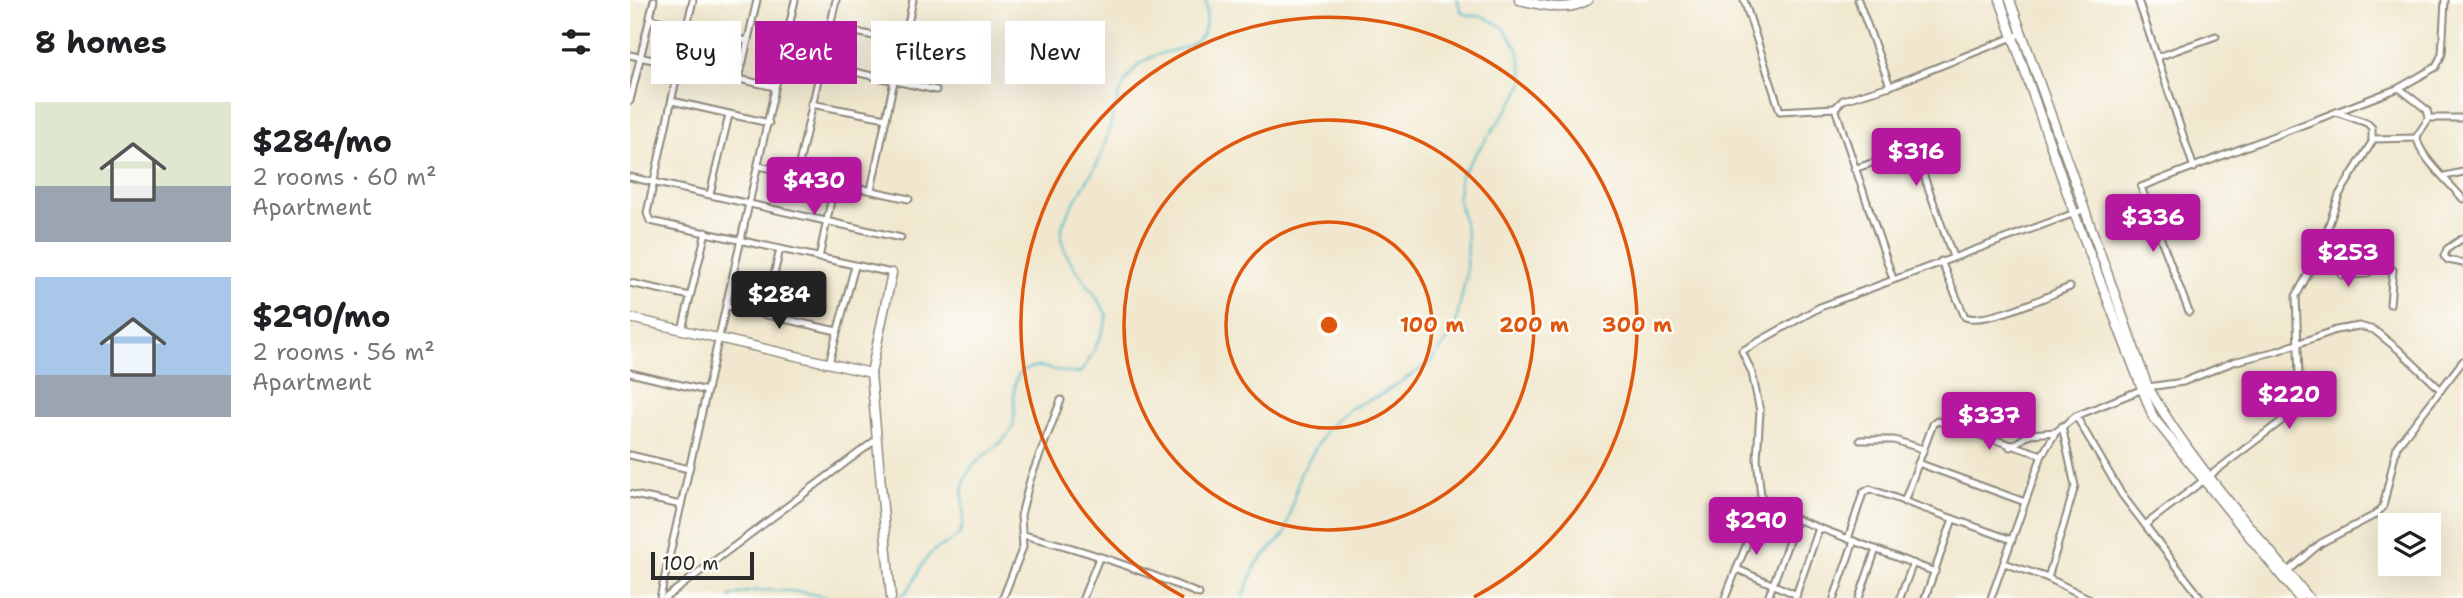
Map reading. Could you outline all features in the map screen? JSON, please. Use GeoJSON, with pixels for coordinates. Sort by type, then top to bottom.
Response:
{"type":"FeatureCollection","features":[{"type":"Feature","properties":{"kind":"street"},"geometry":{"type":"LineString","coordinates":[[630,101],[654,0]]}},
{"type":"Feature","properties":{"kind":"street"},"geometry":{"type":"LineString","coordinates":[[688,21],[693,0]]}},
{"type":"Feature","properties":{"kind":"street"},"geometry":{"type":"LineString","coordinates":[[741,71],[757,0]]}},
{"type":"Feature","properties":{"kind":"street"},"geometry":{"type":"LineString","coordinates":[[790,21],[795,0]]}},
{"type":"Feature","properties":{"kind":"street"},"geometry":{"type":"LineString","coordinates":[[831,21],[836,0]]}},
{"type":"Feature","properties":{"kind":"street"},"geometry":{"type":"LineString","coordinates":[[909,21],[913,0]]}},
{"type":"Feature","properties":{"kind":"street"},"geometry":{"type":"LineString","coordinates":[[1519,0],[1561,7],[1588,0]]}},
{"type":"Feature","properties":{"kind":"street"},"geometry":{"type":"LineString","coordinates":[[1744,0],[1780,111],[1835,108],[1843,100],[1890,86],[2023,33]]}},
{"type":"Feature","properties":{"kind":"street"},"geometry":{"type":"LineString","coordinates":[[1858,0],[1890,86]]}},
{"type":"Feature","properties":{"kind":"street"},"geometry":{"type":"LineString","coordinates":[[2000,0],[2013,38],[2040,99]]}},
{"type":"Feature","properties":{"kind":"street"},"geometry":{"type":"LineString","coordinates":[[2010,0],[2023,33],[2040,99],[2079,212],[2144,388],[2168,430],[2204,477],[2285,574],[2309,598]]}},
{"type":"Feature","properties":{"kind":"street"},"geometry":{"type":"LineString","coordinates":[[2138,0],[2194,168]]}},
{"type":"Feature","properties":{"kind":"street"},"geometry":{"type":"LineString","coordinates":[[2189,312],[2141,187],[2399,88],[2436,67],[2442,54],[2445,0]]}},
{"type":"Feature","properties":{"kind":"street"},"geometry":{"type":"LineString","coordinates":[[650,19],[661,21]]}},
{"type":"Feature","properties":{"kind":"street"},"geometry":{"type":"LineString","coordinates":[[2158,57],[2216,36]]}},
{"type":"Feature","properties":{"kind":"street"},"geometry":{"type":"LineString","coordinates":[[741,39],[748,41]]}},
{"type":"Feature","properties":{"kind":"street"},"geometry":{"type":"LineString","coordinates":[[630,55],[651,59]]}},
{"type":"Feature","properties":{"kind":"street"},"geometry":{"type":"LineString","coordinates":[[741,79],[775,87]]}},
{"type":"Feature","properties":{"kind":"street"},"geometry":{"type":"LineString","coordinates":[[676,84],[647,213],[650,221],[892,273],[871,373],[891,598]]}},
{"type":"Feature","properties":{"kind":"street"},"geometry":{"type":"LineString","coordinates":[[662,598],[776,84]]}},
{"type":"Feature","properties":{"kind":"street"},"geometry":{"type":"LineString","coordinates":[[797,173],[816,84]]}},
{"type":"Feature","properties":{"kind":"street"},"geometry":{"type":"LineString","coordinates":[[871,190],[894,84]]}},
{"type":"Feature","properties":{"kind":"street"},"geometry":{"type":"LineString","coordinates":[[904,84],[936,90]]}},
{"type":"Feature","properties":{"kind":"street"},"geometry":{"type":"LineString","coordinates":[[2399,88],[2422,105],[2429,118]]}},
{"type":"Feature","properties":{"kind":"street"},"geometry":{"type":"LineString","coordinates":[[672,102],[769,123]]}},
{"type":"Feature","properties":{"kind":"street"},"geometry":{"type":"LineString","coordinates":[[811,104],[886,118]]}},
{"type":"Feature","properties":{"kind":"street"},"geometry":{"type":"LineString","coordinates":[[1835,108],[1893,279]]}},
{"type":"Feature","properties":{"kind":"street"},"geometry":{"type":"LineString","coordinates":[[2145,525],[2298,407],[2301,396],[2295,313],[2297,296],[2324,241],[2339,195],[2362,163],[2372,139],[2367,123],[2336,112]]}},
{"type":"Feature","properties":{"kind":"street"},"geometry":{"type":"LineString","coordinates":[[710,194],[729,115]]}},
{"type":"Feature","properties":{"kind":"street"},"geometry":{"type":"LineString","coordinates":[[2429,118],[2463,118]]}},
{"type":"Feature","properties":{"kind":"street"},"geometry":{"type":"LineString","coordinates":[[2429,118],[2417,138],[2421,155],[2445,176],[2463,199]]}},
{"type":"Feature","properties":{"kind":"street"},"geometry":{"type":"LineString","coordinates":[[2372,139],[2417,138]]}},
{"type":"Feature","properties":{"kind":"street"},"geometry":{"type":"LineString","coordinates":[[1854,169],[1910,149],[1915,151],[1953,257]]}},
{"type":"Feature","properties":{"kind":"street"},"geometry":{"type":"LineString","coordinates":[[759,166],[909,199]]}},
{"type":"Feature","properties":{"kind":"street"},"geometry":{"type":"LineString","coordinates":[[2445,176],[2463,172]]}},
{"type":"Feature","properties":{"kind":"street"},"geometry":{"type":"LineString","coordinates":[[630,177],[901,238]]}},
{"type":"Feature","properties":{"kind":"street"},"geometry":{"type":"LineString","coordinates":[[819,258],[835,182]]}},
{"type":"Feature","properties":{"kind":"street"},"geometry":{"type":"LineString","coordinates":[[1726,598],[1762,506],[1757,459],[1760,411],[1752,373],[1742,351],[1820,307],[2079,212]]}},
{"type":"Feature","properties":{"kind":"street"},"geometry":{"type":"LineString","coordinates":[[682,330],[706,232]]}},
{"type":"Feature","properties":{"kind":"street"},"geometry":{"type":"LineString","coordinates":[[2463,238],[2447,249],[2444,256],[2448,260],[2463,263]]}},
{"type":"Feature","properties":{"kind":"street"},"geometry":{"type":"LineString","coordinates":[[2324,241],[2342,275],[2365,274],[2380,265],[2393,270],[2390,304]]}},
{"type":"Feature","properties":{"kind":"street"},"geometry":{"type":"LineString","coordinates":[[765,314],[780,249]]}},
{"type":"Feature","properties":{"kind":"street"},"geometry":{"type":"LineString","coordinates":[[1941,261],[1965,317],[1970,319],[1992,316],[2070,288]]}},
{"type":"Feature","properties":{"kind":"street"},"geometry":{"type":"LineString","coordinates":[[829,363],[855,266]]}},
{"type":"Feature","properties":{"kind":"street"},"geometry":{"type":"LineString","coordinates":[[630,283],[690,296]]}},
{"type":"Feature","properties":{"kind":"street"},"geometry":{"type":"LineString","coordinates":[[727,306],[837,331]]}},
{"type":"Feature","properties":{"kind":"street"},"geometry":{"type":"LineString","coordinates":[[630,318],[871,373]]}},
{"type":"Feature","properties":{"kind":"street"},"geometry":{"type":"LineString","coordinates":[[1991,598],[2042,455],[2056,432],[2076,416],[2144,388],[2183,382],[2233,362],[2299,344],[2336,330],[2365,326],[2399,350],[2441,390]]}},
{"type":"Feature","properties":{"kind":"street"},"geometry":{"type":"LineString","coordinates":[[2285,574],[2314,548],[2375,515],[2382,507],[2397,446],[2463,360]]}},
{"type":"Feature","properties":{"kind":"street"},"geometry":{"type":"LineString","coordinates":[[630,373],[707,391]]}},
{"type":"Feature","properties":{"kind":"street"},"geometry":{"type":"LineString","coordinates":[[1003,598],[1023,547],[1021,515],[1030,480],[1061,400]]}},
{"type":"Feature","properties":{"kind":"street"},"geometry":{"type":"LineString","coordinates":[[2076,416],[2122,495],[2201,598]]}},
{"type":"Feature","properties":{"kind":"street"},"geometry":{"type":"LineString","coordinates":[[1904,502],[1933,424],[1940,420],[2010,447],[2042,455]]}},
{"type":"Feature","properties":{"kind":"street"},"geometry":{"type":"LineString","coordinates":[[2048,578],[2075,485],[2062,426]]}},
{"type":"Feature","properties":{"kind":"street"},"geometry":{"type":"LineString","coordinates":[[2010,447],[2030,434],[2056,432]]}},
{"type":"Feature","properties":{"kind":"street"},"geometry":{"type":"LineString","coordinates":[[662,598],[877,439]]}},
{"type":"Feature","properties":{"kind":"street"},"geometry":{"type":"LineString","coordinates":[[1860,440],[1894,440],[1923,449]]}},
{"type":"Feature","properties":{"kind":"street"},"geometry":{"type":"LineString","coordinates":[[630,455],[689,469]]}},
{"type":"Feature","properties":{"kind":"street"},"geometry":{"type":"LineString","coordinates":[[1918,463],[2025,502]]}},
{"type":"Feature","properties":{"kind":"street"},"geometry":{"type":"LineString","coordinates":[[1834,598],[1867,489],[2011,540]]}},
{"type":"Feature","properties":{"kind":"street"},"geometry":{"type":"LineString","coordinates":[[630,494],[681,505]]}},
{"type":"Feature","properties":{"kind":"street"},"geometry":{"type":"LineString","coordinates":[[1762,506],[1935,572]]}},
{"type":"Feature","properties":{"kind":"street"},"geometry":{"type":"LineString","coordinates":[[1769,598],[1797,519]]}},
{"type":"Feature","properties":{"kind":"street"},"geometry":{"type":"LineString","coordinates":[[1925,598],[1953,519]]}},
{"type":"Feature","properties":{"kind":"street"},"geometry":{"type":"LineString","coordinates":[[1737,569],[1796,596],[1819,528]]}},
{"type":"Feature","properties":{"kind":"street"},"geometry":{"type":"LineString","coordinates":[[1023,535],[1073,547],[1099,558],[1150,573],[1199,594]]}},
{"type":"Feature","properties":{"kind":"street"},"geometry":{"type":"LineString","coordinates":[[1859,598],[1876,549]]}},
{"type":"Feature","properties":{"kind":"street"},"geometry":{"type":"LineString","coordinates":[[1083,598],[1099,558]]}},
{"type":"Feature","properties":{"kind":"street"},"geometry":{"type":"LineString","coordinates":[[1900,598],[1913,563]]}},
{"type":"Feature","properties":{"kind":"street"},"geometry":{"type":"LineString","coordinates":[[2004,563],[2048,578],[2085,597]]}},
{"type":"Feature","properties":{"kind":"street"},"geometry":{"type":"LineString","coordinates":[[2285,574],[2299,598]]}},
{"type":"Feature","properties":{"kind":"waterway"},"geometry":{"type":"LineString","coordinates":[[899,598],[909,588],[930,554],[953,540],[960,532],[966,477],[980,459],[1004,440],[1012,428],[1015,415],[1014,389],[1018,375],[1033,367],[1079,373],[1092,355],[1107,316],[1069,258],[1061,238],[1061,230],[1098,162],[1123,86],[1139,65],[1150,58],[1196,42],[1203,33],[1206,0]]}},
{"type":"Feature","properties":{"kind":"waterway"},"geometry":{"type":"LineString","coordinates":[[1243,598],[1256,564],[1285,534],[1300,474],[1327,429],[1347,410],[1382,394],[1430,363],[1454,332],[1466,276],[1467,235],[1458,198],[1460,176],[1517,96],[1524,80],[1518,49],[1503,27],[1485,17],[1467,15],[1461,11],[1457,0]]}},
{"type":"Feature","properties":{"kind":"waterway"},"geometry":{"type":"LineString","coordinates":[[730,598],[765,590],[830,598]]}}]}
